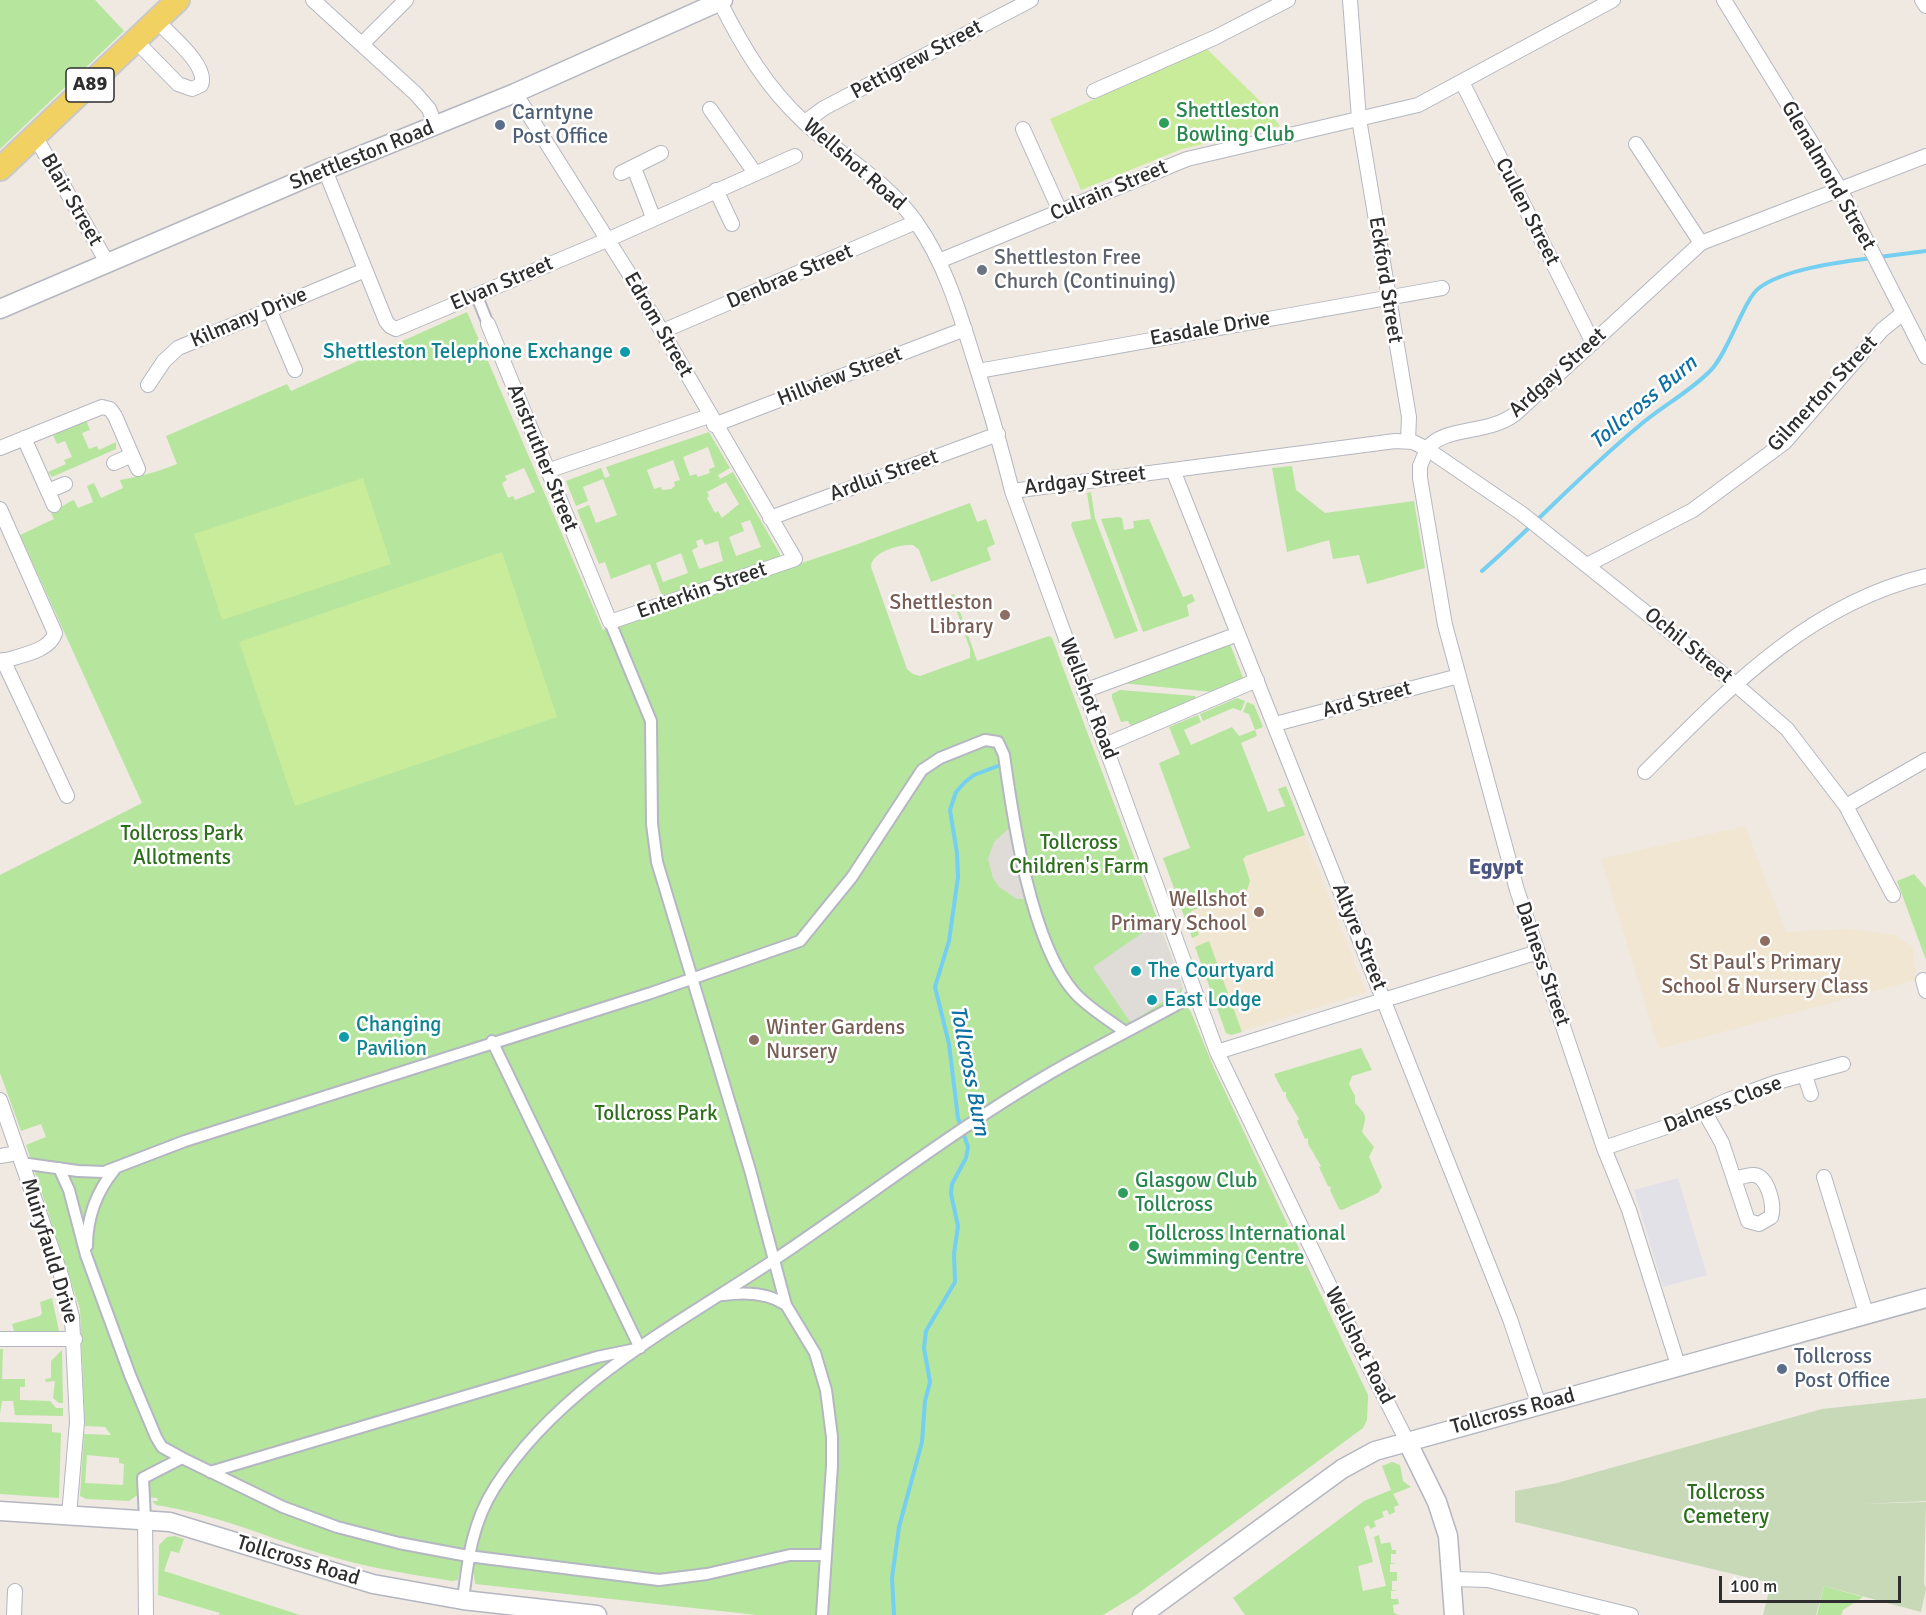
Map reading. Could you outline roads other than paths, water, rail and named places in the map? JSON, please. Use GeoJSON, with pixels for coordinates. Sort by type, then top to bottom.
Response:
{"type":"FeatureCollection","features":[{"type":"Feature","properties":{"kind":"main road","name":"A89"},"geometry":{"type":"LineString","coordinates":[[0,169],[178,0]]}},
{"type":"Feature","properties":{"kind":"street"},"geometry":{"type":"LineString","coordinates":[[313,0],[429,109],[436,127]]}},
{"type":"Feature","properties":{"kind":"street"},"geometry":{"type":"LineString","coordinates":[[362,44],[406,0]]}},
{"type":"Feature","properties":{"kind":"street","name":"Wellshot Road"},"geometry":{"type":"LineString","coordinates":[[720,0],[766,82],[805,122],[867,171],[916,222],[939,261],[978,370],[998,434],[1012,491],[1217,1052],[1362,1353],[1407,1441]]}},
{"type":"Feature","properties":{"kind":"street","name":"Shettleston Road"},"geometry":{"type":"LineString","coordinates":[[0,309],[325,170],[436,127],[720,0]]}},
{"type":"Feature","properties":{"kind":"street","name":"Pettigrew Street"},"geometry":{"type":"LineString","coordinates":[[805,122],[824,108],[1031,0]]}},
{"type":"Feature","properties":{"kind":"street"},"geometry":{"type":"LineString","coordinates":[[1094,91],[1214,38],[1288,0]]}},
{"type":"Feature","properties":{"kind":"street","name":"Eckford Street"},"geometry":{"type":"LineString","coordinates":[[1350,0],[1359,119],[1387,297],[1409,417],[1408,441]]}},
{"type":"Feature","properties":{"kind":"street","name":"Culrain Street"},"geometry":{"type":"LineString","coordinates":[[939,261],[1187,159],[1418,105],[1613,0]]}},
{"type":"Feature","properties":{"kind":"street","name":"Glenalmond Street"},"geometry":{"type":"LineString","coordinates":[[1724,0],[1840,189],[1926,357]]}},
{"type":"Feature","properties":{"kind":"street"},"geometry":{"type":"LineString","coordinates":[[1922,0],[1926,6]]}},
{"type":"Feature","properties":{"kind":"street"},"geometry":{"type":"LineString","coordinates":[[136,41],[178,84],[192,89],[201,85],[203,75],[198,64],[157,21]]}},
{"type":"Feature","properties":{"kind":"street","name":"Cullen Street"},"geometry":{"type":"LineString","coordinates":[[1462,82],[1593,343]]}},
{"type":"Feature","properties":{"kind":"street","name":"Edrom Street"},"geometry":{"type":"LineString","coordinates":[[515,93],[635,284],[795,560]]}},
{"type":"Feature","properties":{"kind":"street"},"geometry":{"type":"LineString","coordinates":[[710,109],[755,173]]}},
{"type":"Feature","properties":{"kind":"street"},"geometry":{"type":"LineString","coordinates":[[1023,129],[1060,211]]}},
{"type":"Feature","properties":{"kind":"street","name":"Blair Street"},"geometry":{"type":"LineString","coordinates":[[34,136],[108,264]]}},
{"type":"Feature","properties":{"kind":"street"},"geometry":{"type":"LineString","coordinates":[[1636,144],[1701,243]]}},
{"type":"Feature","properties":{"kind":"street"},"geometry":{"type":"LineString","coordinates":[[621,173],[661,153]]}},
{"type":"Feature","properties":{"kind":"street","name":"Elvan Street"},"geometry":{"type":"LineString","coordinates":[[364,270],[386,321],[390,326],[396,328],[607,240],[653,217],[795,156]]}},
{"type":"Feature","properties":{"kind":"street","name":"Ardgay Street"},"geometry":{"type":"LineString","coordinates":[[1012,491],[1408,441],[1427,449],[1444,435],[1502,423],[1701,243],[1926,156]]}},
{"type":"Feature","properties":{"kind":"street"},"geometry":{"type":"LineString","coordinates":[[634,168],[653,217]]}},
{"type":"Feature","properties":{"kind":"street"},"geometry":{"type":"LineString","coordinates":[[325,170],[364,270]]}},
{"type":"Feature","properties":{"kind":"street"},"geometry":{"type":"LineString","coordinates":[[716,190],[732,224]]}},
{"type":"Feature","properties":{"kind":"street","name":"Denbrae Street"},"geometry":{"type":"LineString","coordinates":[[663,331],[916,222]]}},
{"type":"Feature","properties":{"kind":"street","name":"Kilmany Drive"},"geometry":{"type":"LineString","coordinates":[[148,385],[164,361],[178,348],[364,270]]}},
{"type":"Feature","properties":{"kind":"street","name":"Easdale Drive"},"geometry":{"type":"LineString","coordinates":[[978,370],[1442,288]]}},
{"type":"Feature","properties":{"kind":"street","name":"Anstruther Street"},"geometry":{"type":"LineString","coordinates":[[476,294],[610,622]]}},
{"type":"Feature","properties":{"kind":"street"},"geometry":{"type":"LineString","coordinates":[[268,309],[295,370]]}},
{"type":"Feature","properties":{"kind":"street","name":"Gilmerton Street"},"geometry":{"type":"LineString","coordinates":[[1587,565],[1693,510],[1785,442],[1882,330],[1903,313]]}},
{"type":"Feature","properties":{"kind":"street","name":"Hillview Street"},"geometry":{"type":"LineString","coordinates":[[547,471],[712,420],[965,330]]}},
{"type":"Feature","properties":{"kind":"street"},"geometry":{"type":"LineString","coordinates":[[0,448],[102,407],[113,412],[138,469]]}},
{"type":"Feature","properties":{"kind":"street","name":"Ardlui Street"},"geometry":{"type":"LineString","coordinates":[[770,518],[998,434]]}},
{"type":"Feature","properties":{"kind":"street"},"geometry":{"type":"LineString","coordinates":[[24,438],[54,505]]}},
{"type":"Feature","properties":{"kind":"street","name":"Ochil Street"},"geometry":{"type":"LineString","coordinates":[[1427,449],[1521,513],[1734,683],[1787,729],[1846,806],[1893,894]]}},
{"type":"Feature","properties":{"kind":"street","name":"Dalness Street"},"geometry":{"type":"LineString","coordinates":[[1427,449],[1420,466],[1420,478],[1440,598],[1517,890],[1604,1148],[1629,1210],[1678,1365]]}},
{"type":"Feature","properties":{"kind":"street"},"geometry":{"type":"LineString","coordinates":[[114,463],[132,455]]}},
{"type":"Feature","properties":{"kind":"street","name":"Altyre Street"},"geometry":{"type":"LineString","coordinates":[[1173,470],[1516,1334],[1539,1405]]}},
{"type":"Feature","properties":{"kind":"street"},"geometry":{"type":"LineString","coordinates":[[48,491],[65,484]]}},
{"type":"Feature","properties":{"kind":"street"},"geometry":{"type":"LineString","coordinates":[[0,509],[53,626],[52,640],[43,647],[2,661],[67,796]]}},
{"type":"Feature","properties":{"kind":"street","name":"Enterkin Street"},"geometry":{"type":"LineString","coordinates":[[610,622],[795,560]]}},
{"type":"Feature","properties":{"kind":"street"},"geometry":{"type":"LineString","coordinates":[[1645,772],[1734,683],[1786,640],[1853,601],[1926,576]]}},
{"type":"Feature","properties":{"kind":"street"},"geometry":{"type":"LineString","coordinates":[[610,622],[651,721],[654,847],[750,1170],[786,1305],[815,1353],[829,1409],[832,1466],[822,1615]]}},
{"type":"Feature","properties":{"kind":"street"},"geometry":{"type":"LineString","coordinates":[[1084,691],[1238,634]]}},
{"type":"Feature","properties":{"kind":"street","name":"Ard Street"},"geometry":{"type":"LineString","coordinates":[[1275,724],[1459,676]]}},
{"type":"Feature","properties":{"kind":"street"},"geometry":{"type":"LineString","coordinates":[[1105,745],[1257,680]]}},
{"type":"Feature","properties":{"kind":"street"},"geometry":{"type":"LineString","coordinates":[[0,1156],[92,1172],[115,1169],[185,1141],[492,1041],[692,979],[804,939],[852,877],[922,770],[929,764],[986,740],[998,742],[1004,755],[1027,884],[1054,959],[1067,983],[1082,1000],[1125,1032]]}},
{"type":"Feature","properties":{"kind":"street"},"geometry":{"type":"LineString","coordinates":[[1846,806],[1926,759]]}},
{"type":"Feature","properties":{"kind":"street"},"geometry":{"type":"LineString","coordinates":[[1217,1052],[1538,952]]}},
{"type":"Feature","properties":{"kind":"street"},"geometry":{"type":"LineString","coordinates":[[463,1600],[468,1556],[479,1515],[495,1487],[518,1456],[568,1404],[640,1348],[720,1296],[951,1137],[1047,1075],[1196,994]]}},
{"type":"Feature","properties":{"kind":"street"},"geometry":{"type":"LineString","coordinates":[[492,1041],[640,1348]]}},
{"type":"Feature","properties":{"kind":"street","name":"Dalness Close"},"geometry":{"type":"LineString","coordinates":[[1604,1148],[1672,1125],[1774,1083],[1843,1064]]}},
{"type":"Feature","properties":{"kind":"street"},"geometry":{"type":"LineString","coordinates":[[1805,1076],[1811,1094]]}},
{"type":"Feature","properties":{"kind":"street","name":"Muiryfauld Drive"},"geometry":{"type":"LineString","coordinates":[[0,1100],[63,1283],[75,1339],[77,1422],[69,1515]]}},
{"type":"Feature","properties":{"kind":"street"},"geometry":{"type":"LineString","coordinates":[[1704,1111],[1722,1143],[1734,1179]]}},
{"type":"Feature","properties":{"kind":"street"},"geometry":{"type":"LineString","coordinates":[[59,1168],[73,1201],[86,1255],[130,1375],[162,1448],[283,1508],[337,1527],[399,1543],[468,1556],[659,1580],[707,1574],[790,1555],[825,1555]]}},
{"type":"Feature","properties":{"kind":"street"},"geometry":{"type":"LineString","coordinates":[[86,1255],[92,1210],[102,1187],[115,1169]]}},
{"type":"Feature","properties":{"kind":"street"},"geometry":{"type":"LineString","coordinates":[[1824,1177],[1866,1313]]}},
{"type":"Feature","properties":{"kind":"street"},"geometry":{"type":"LineString","coordinates":[[720,1296],[758,1295],[786,1305]]}},
{"type":"Feature","properties":{"kind":"street","name":"Tollcross Road"},"geometry":{"type":"LineString","coordinates":[[1142,1615],[1352,1462],[1375,1451],[1926,1298]]}},
{"type":"Feature","properties":{"kind":"street"},"geometry":{"type":"LineString","coordinates":[[0,1339],[75,1339]]}},
{"type":"Feature","properties":{"kind":"street"},"geometry":{"type":"LineString","coordinates":[[210,1472],[586,1360],[640,1348]]}},
{"type":"Feature","properties":{"kind":"street"},"geometry":{"type":"LineString","coordinates":[[1407,1441],[1442,1513],[1448,1536],[1454,1615]]}},
{"type":"Feature","properties":{"kind":"street"},"geometry":{"type":"LineString","coordinates":[[146,1615],[143,1478],[182,1458]]}},
{"type":"Feature","properties":{"kind":"street","name":"Tollcross Road"},"geometry":{"type":"LineString","coordinates":[[0,1511],[145,1519],[188,1526],[373,1584],[463,1600],[597,1615]]}},
{"type":"Feature","properties":{"kind":"street"},"geometry":{"type":"LineString","coordinates":[[1453,1579],[1488,1580],[1631,1615]]}},
{"type":"Feature","properties":{"kind":"street"},"geometry":{"type":"LineString","coordinates":[[14,1615],[15,1591]]}},
{"type":"Feature","properties":{"kind":"waterway","name":"Tollcross Burn"},"geometry":{"type":"LineString","coordinates":[[1879,257],[1926,251]]}},
{"type":"Feature","properties":{"kind":"waterway","name":"Tollcross Burn"},"geometry":{"type":"LineString","coordinates":[[1482,571],[1619,443],[1711,370],[1724,351],[1753,294],[1759,288],[1770,281],[1797,271],[1872,258]]}},
{"type":"Feature","properties":{"kind":"waterway","name":"Tollcross Burn"},"geometry":{"type":"LineString","coordinates":[[894,1615],[892,1578],[899,1527],[922,1442],[925,1401],[930,1382],[924,1348],[926,1331],[955,1282],[954,1254],[958,1226],[951,1194],[952,1184],[966,1158],[968,1147],[958,1118],[949,1044],[935,987],[949,941],[958,877],[957,853],[950,810],[956,792],[965,782],[974,775],[1003,764]]}},
{"type":"Feature","properties":{"kind":"place","name":"Shettleston Bowling Club"},"geometry":{"type":"Point","coordinates":[1164,123]}},
{"type":"Feature","properties":{"kind":"place","name":"Carntyne Post Office"},"geometry":{"type":"Point","coordinates":[500,125]}},
{"type":"Feature","properties":{"kind":"place","name":"Shettleston Free Church (Continuing)"},"geometry":{"type":"Point","coordinates":[982,270]}},
{"type":"Feature","properties":{"kind":"place","name":"Shettleston Telephone Exchange"},"geometry":{"type":"Point","coordinates":[625,352]}},
{"type":"Feature","properties":{"kind":"place","name":"Shettleston Library"},"geometry":{"type":"Point","coordinates":[1005,615]}},
{"type":"Feature","properties":{"kind":"place","name":"Wellshot Primary School"},"geometry":{"type":"Point","coordinates":[1259,912]}},
{"type":"Feature","properties":{"kind":"place","name":"St Paul's Primary School & Nursery Class"},"geometry":{"type":"Point","coordinates":[1765,941]}},
{"type":"Feature","properties":{"kind":"place","name":"The Courtyard"},"geometry":{"type":"Point","coordinates":[1136,971]}},
{"type":"Feature","properties":{"kind":"place","name":"East Lodge"},"geometry":{"type":"Point","coordinates":[1152,1000]}},
{"type":"Feature","properties":{"kind":"place","name":"Changing Pavilion"},"geometry":{"type":"Point","coordinates":[344,1037]}},
{"type":"Feature","properties":{"kind":"place","name":"Winter Gardens Nursery"},"geometry":{"type":"Point","coordinates":[754,1040]}},
{"type":"Feature","properties":{"kind":"place","name":"Glasgow Club Tollcross"},"geometry":{"type":"Point","coordinates":[1123,1193]}},
{"type":"Feature","properties":{"kind":"place","name":"Tollcross International Swimming Centre"},"geometry":{"type":"Point","coordinates":[1134,1246]}},
{"type":"Feature","properties":{"kind":"place","name":"Tollcross Post Office"},"geometry":{"type":"Point","coordinates":[1782,1369]}},
{"type":"Feature","properties":{"kind":"district","name":"Egypt"},"geometry":{"type":"Point","coordinates":[1496,868]}},
{"type":"Feature","properties":{"kind":"park label","name":"Tollcross Park Allotments"},"geometry":{"type":"Point","coordinates":[182,846]}},
{"type":"Feature","properties":{"kind":"park label","name":"Tollcross Children's Farm"},"geometry":{"type":"Point","coordinates":[1079,855]}},
{"type":"Feature","properties":{"kind":"park label","name":"Tollcross Park"},"geometry":{"type":"Point","coordinates":[656,1114]}},
{"type":"Feature","properties":{"kind":"park label","name":"Tollcross Cemetery"},"geometry":{"type":"Point","coordinates":[1726,1505]}}]}
